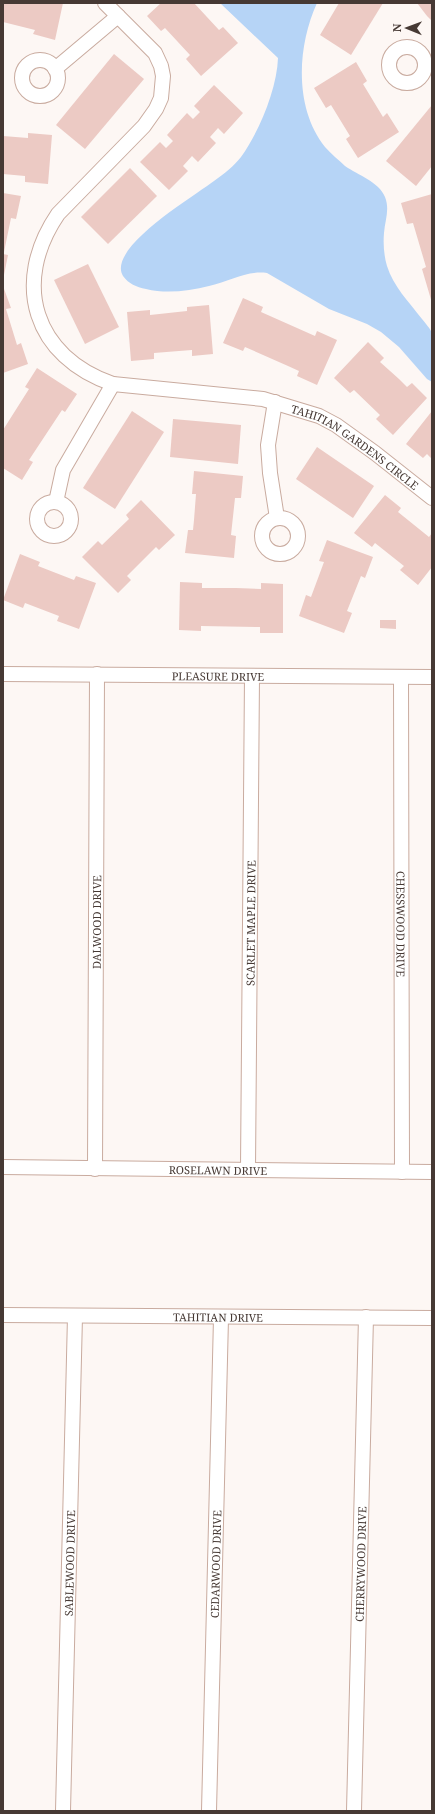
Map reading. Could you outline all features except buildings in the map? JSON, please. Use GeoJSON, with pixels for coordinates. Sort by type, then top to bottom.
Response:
{"type":"FeatureCollection","features":[{"type":"Feature","properties":{"kind":"street","name":"TAHITIAN GARDENS CIRCLE"},"geometry":{"type":"LineString","coordinates":[[105,3],[155,53],[161,66],[163,76],[161,98],[156,109],[144,126],[58,214],[44,239],[37,258],[33,282],[33,293],[37,313],[45,333],[70,361],[97,378],[113,384],[243,397],[275,402],[319,416],[336,425],[432,498]]}},
{"type":"Feature","properties":{"kind":"street"},"geometry":{"type":"LineString","coordinates":[[55,69],[118,16]]}},
{"type":"Feature","properties":{"kind":"street"},"geometry":{"type":"LineString","coordinates":[[56,502],[63,470],[113,384]]}},
{"type":"Feature","properties":{"kind":"street","name":"TAHITIAN GARDENS CIRCLE"},"geometry":{"type":"LineString","coordinates":[[275,402],[268,445],[270,473],[277,518]]}},
{"type":"Feature","properties":{"kind":"street","name":"PLEASURE DRIVE"},"geometry":{"type":"LineString","coordinates":[[3,674],[432,677]]}},
{"type":"Feature","properties":{"kind":"street","name":"DALWOOD DRIVE"},"geometry":{"type":"LineString","coordinates":[[95,1169],[97,674]]}},
{"type":"Feature","properties":{"kind":"street","name":"SCARLET MAPLE DRIVE"},"geometry":{"type":"LineString","coordinates":[[248,1169],[252,676]]}},
{"type":"Feature","properties":{"kind":"street","name":"CHESSWOOD DRIVE"},"geometry":{"type":"LineString","coordinates":[[401,677],[402,1172]]}},
{"type":"Feature","properties":{"kind":"street","name":"ROSELAWN DRIVE"},"geometry":{"type":"LineString","coordinates":[[3,1168],[248,1169],[432,1172]]}},
{"type":"Feature","properties":{"kind":"street","name":"TAHITIAN DRIVE"},"geometry":{"type":"LineString","coordinates":[[3,1315],[221,1318],[432,1318]]}},
{"type":"Feature","properties":{"kind":"street","name":"SABLEWOOD DRIVE"},"geometry":{"type":"LineString","coordinates":[[63,1811],[75,1316]]}},
{"type":"Feature","properties":{"kind":"street","name":"CHERRYWOOD DRIVE"},"geometry":{"type":"LineString","coordinates":[[354,1811],[366,1317]]}},
{"type":"Feature","properties":{"kind":"street","name":"CEDARWOOD DRIVE"},"geometry":{"type":"LineString","coordinates":[[209,1811],[221,1318]]}},
{"type":"Feature","properties":{"kind":"water"},"geometry":{"type":"Polygon","coordinates":[[[220,3],[317,3],[310,20],[305,39],[303,58],[302,77],[308,114],[315,131],[327,150],[345,166],[368,179],[378,187],[385,197],[387,211],[384,254],[386,262],[397,287],[428,326],[431,332],[433,339],[432,382],[427,379],[399,347],[381,332],[367,324],[329,309],[267,273],[252,273],[201,288],[169,292],[154,291],[133,285],[123,276],[121,264],[128,251],[140,237],[155,223],[229,170],[241,157],[248,147],[260,123],[271,96],[278,58],[220,3]]]}}]}
